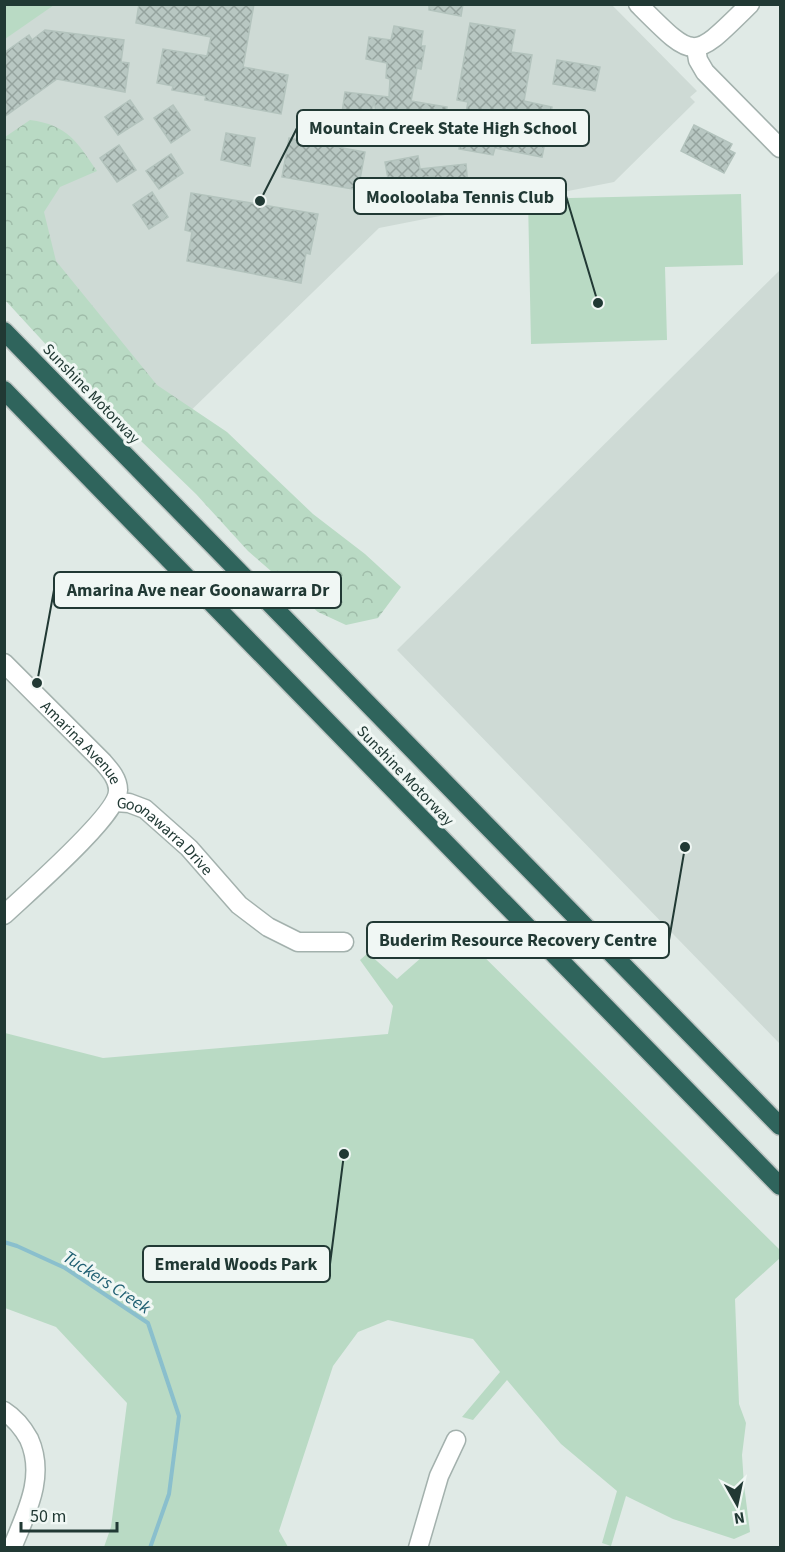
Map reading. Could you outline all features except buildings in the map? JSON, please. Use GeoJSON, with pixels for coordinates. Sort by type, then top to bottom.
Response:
{"type":"FeatureCollection","features":[{"type":"Feature","properties":{"kind":"highway","name":"Sunshine Motorway"},"geometry":{"type":"LineString","coordinates":[[4,331],[780,1126]]}},
{"type":"Feature","properties":{"kind":"highway","name":"Sunshine Motorway"},"geometry":{"type":"LineString","coordinates":[[4,390],[780,1186]]}},
{"type":"Feature","properties":{"kind":"street"},"geometry":{"type":"LineString","coordinates":[[638,4],[672,39],[683,46],[696,48],[713,41],[750,4]]}},
{"type":"Feature","properties":{"kind":"street"},"geometry":{"type":"LineString","coordinates":[[696,48],[698,60],[705,72],[780,148]]}},
{"type":"Feature","properties":{"kind":"street","name":"Amarina Avenue"},"geometry":{"type":"LineString","coordinates":[[4,663],[110,770],[118,790],[116,802]]}},
{"type":"Feature","properties":{"kind":"street","name":"Goonawarra Drive"},"geometry":{"type":"LineString","coordinates":[[4,915],[101,822],[116,802],[129,803],[145,809],[189,848],[239,905],[267,927],[298,942],[344,942]]}},
{"type":"Feature","properties":{"kind":"street"},"geometry":{"type":"LineString","coordinates":[[4,1411],[18,1422],[25,1432],[31,1443],[36,1466],[34,1489],[12,1548]]}},
{"type":"Feature","properties":{"kind":"street"},"geometry":{"type":"LineString","coordinates":[[418,1548],[439,1476],[456,1440]]}},
{"type":"Feature","properties":{"kind":"shaded area"},"geometry":{"type":"Polygon","coordinates":[[[4,5],[612,5],[697,91],[690,97],[695,102],[614,182],[379,228],[177,424],[5,220],[4,5]]]}},
{"type":"Feature","properties":{"kind":"shaded area"},"geometry":{"type":"Polygon","coordinates":[[[780,270],[780,1044],[397,650],[780,270]]]}},
{"type":"Feature","properties":{"kind":"green space"},"geometry":{"type":"Polygon","coordinates":[[[5,4],[54,4],[54,5],[5,39],[5,4]]]}},
{"type":"Feature","properties":{"kind":"green space"},"geometry":{"type":"Polygon","coordinates":[[[30,120],[54,126],[70,136],[97,171],[60,187],[44,212],[56,261],[157,385],[227,432],[313,514],[365,554],[401,587],[378,618],[346,625],[318,612],[248,551],[196,494],[85,387],[5,300],[5,137],[30,120]]]}},
{"type":"Feature","properties":{"kind":"green space"},"geometry":{"type":"Polygon","coordinates":[[[741,194],[743,265],[665,267],[667,340],[531,344],[528,199],[741,194]]]}},
{"type":"Feature","properties":{"kind":"green space"},"geometry":{"type":"Polygon","coordinates":[[[455,928],[780,1250],[780,1258],[735,1299],[739,1404],[746,1423],[742,1455],[750,1532],[734,1539],[673,1519],[626,1496],[611,1546],[602,1543],[617,1491],[561,1444],[507,1380],[473,1420],[462,1417],[500,1372],[473,1339],[388,1320],[358,1332],[333,1366],[279,1531],[288,1547],[104,1547],[111,1527],[127,1403],[56,1327],[5,1308],[5,1033],[103,1058],[388,1034],[393,1006],[360,960],[368,953],[397,979],[455,928]]]}},
{"type":"Feature","properties":{"kind":"waterway","name":"Tuckers Creek"},"geometry":{"type":"LineString","coordinates":[[4,1242],[65,1268],[148,1323],[179,1416],[169,1494],[150,1548]]}},
{"type":"Feature","properties":{"kind":"place","name":"Mountain Creek State High School"},"geometry":{"type":"Point","coordinates":[260,201]}},
{"type":"Feature","properties":{"kind":"place","name":"Mooloolaba Tennis Club"},"geometry":{"type":"Point","coordinates":[598,303]}},
{"type":"Feature","properties":{"kind":"place","name":"Amarina Ave near Goonawarra Dr"},"geometry":{"type":"Point","coordinates":[37,683]}},
{"type":"Feature","properties":{"kind":"place","name":"Buderim Resource Recovery Centre"},"geometry":{"type":"Point","coordinates":[685,847]}},
{"type":"Feature","properties":{"kind":"place","name":"Emerald Woods Park"},"geometry":{"type":"Point","coordinates":[344,1154]}}]}
